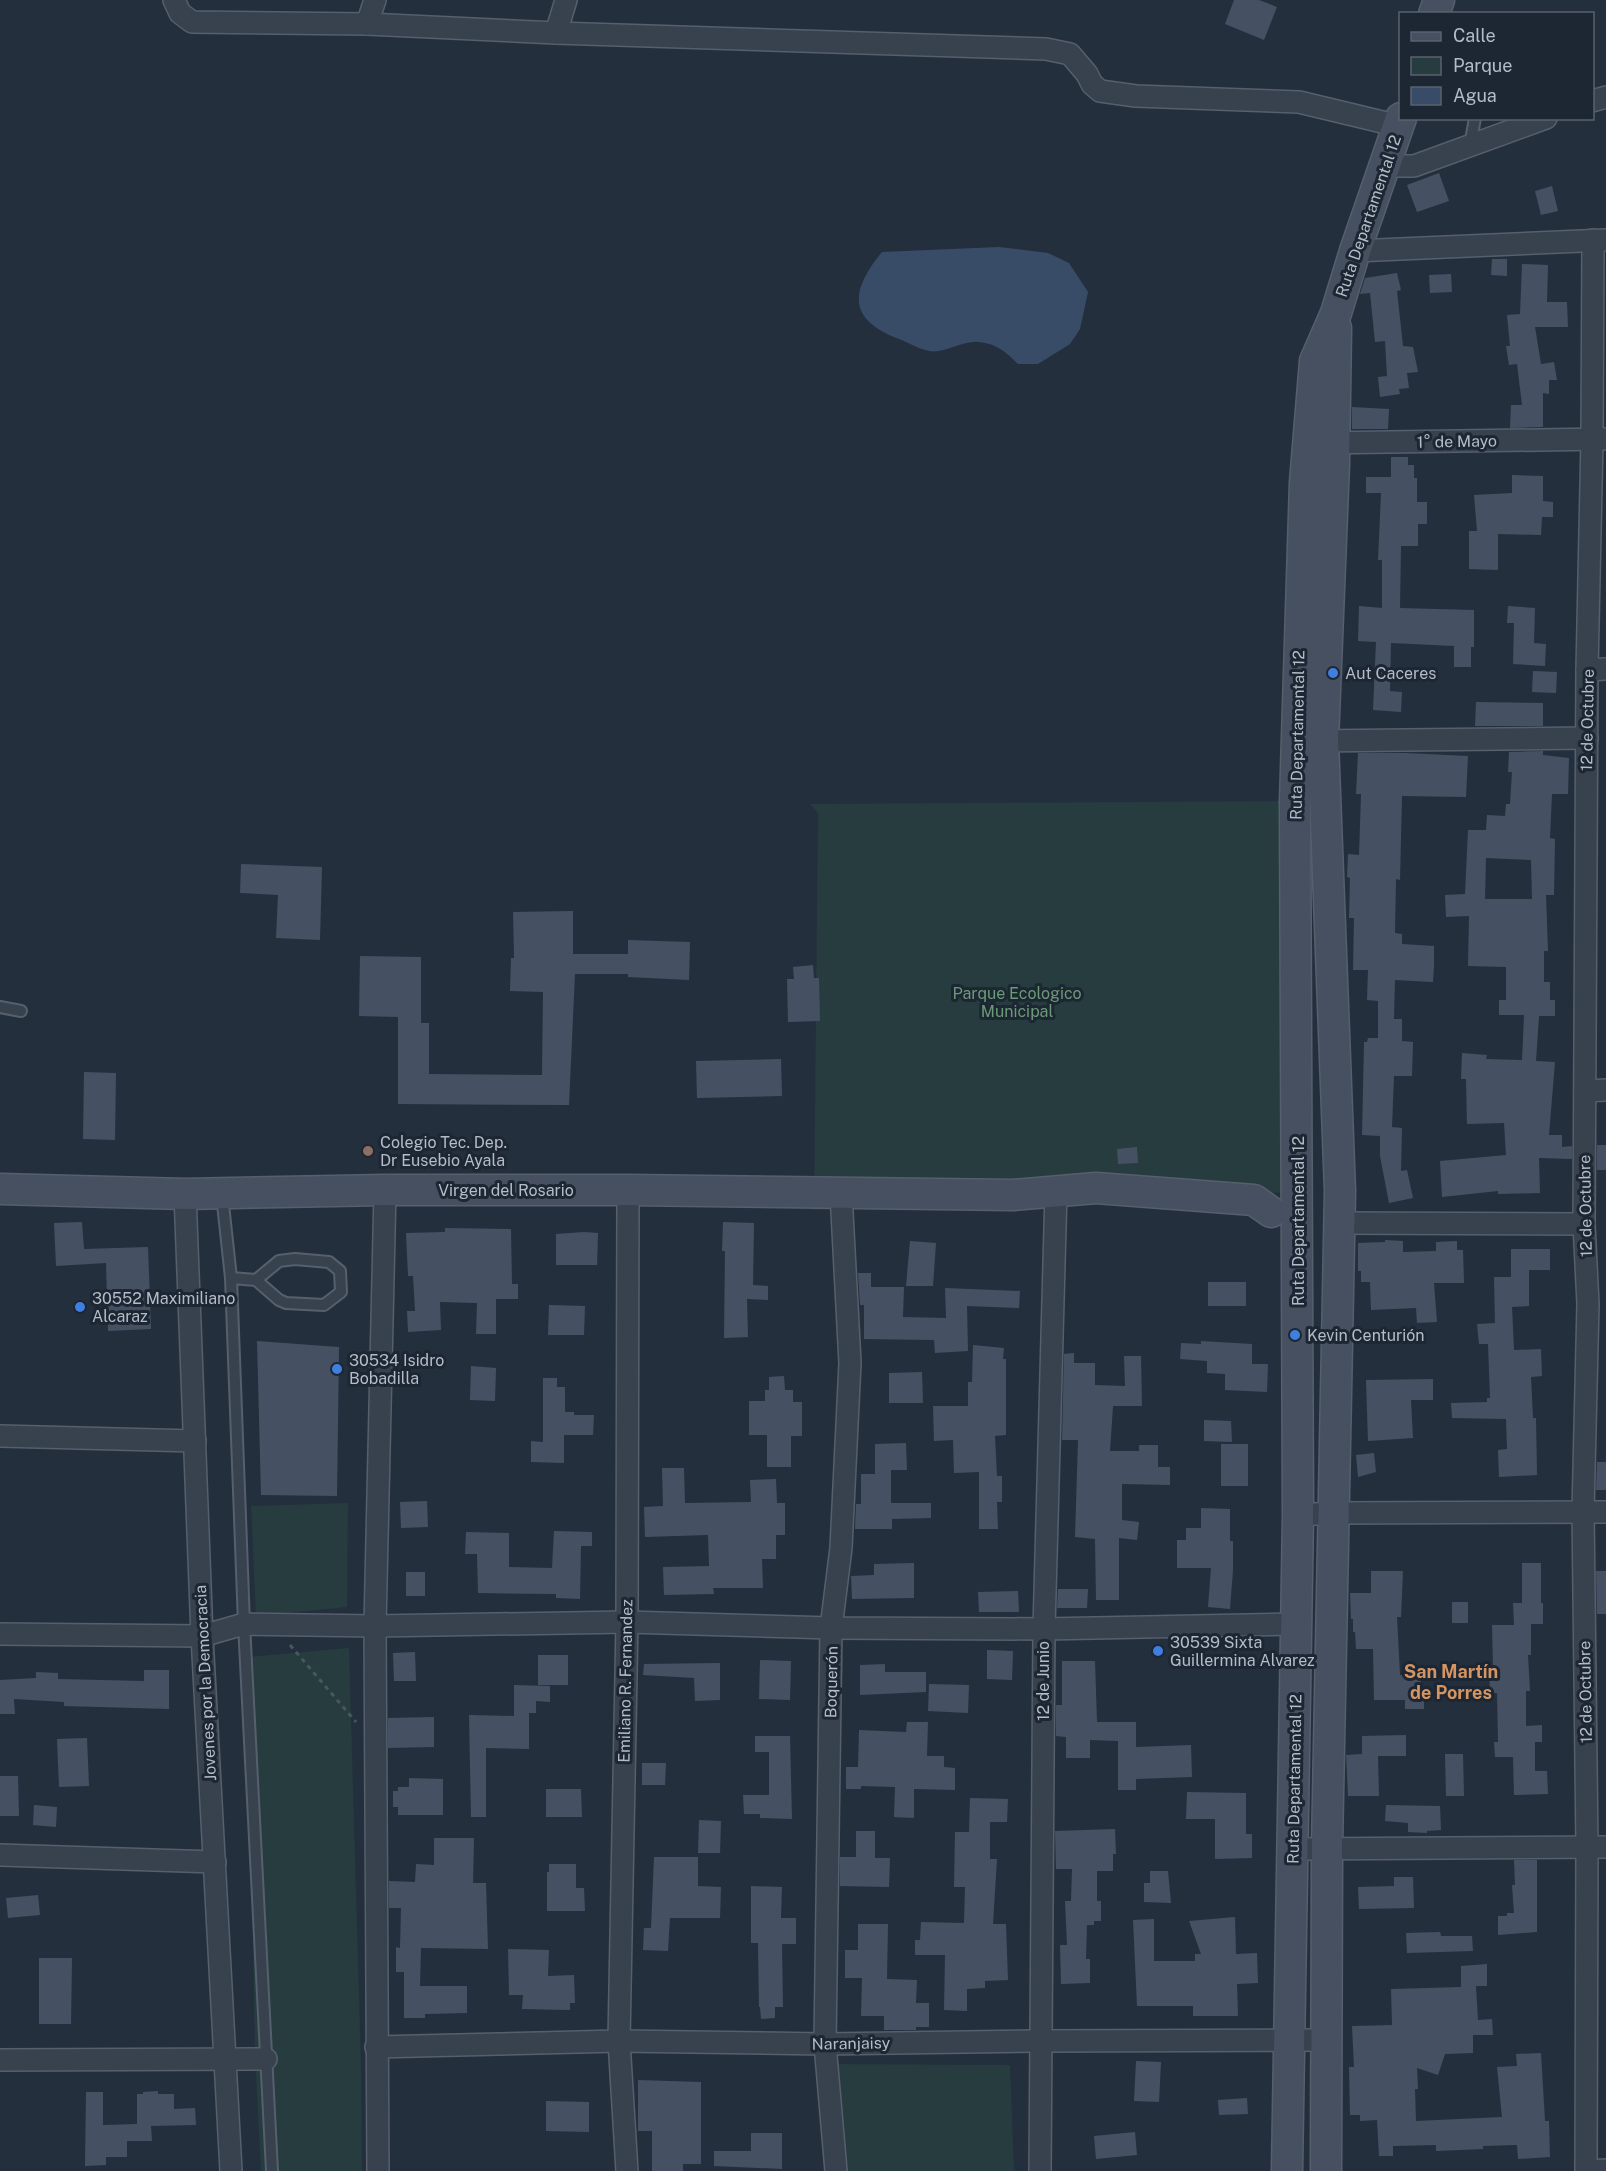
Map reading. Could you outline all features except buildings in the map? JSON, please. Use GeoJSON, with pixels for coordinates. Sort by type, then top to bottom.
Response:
{"type":"FeatureCollection","features":[{"type":"Feature","properties":{"kind":"main road","name":"Ruta Departamental 12"},"geometry":{"type":"LineString","coordinates":[[1326,2171],[1327,1847],[1340,1191],[1310,741],[1305,482],[1321,443],[1315,362],[1336,313],[1400,122]]}},
{"type":"Feature","properties":{"kind":"main road","name":"Ruta Departamental 12"},"geometry":{"type":"LineString","coordinates":[[1287,2171],[1298,1515],[1284,1215],[1310,741]]}},
{"type":"Feature","properties":{"kind":"main road","name":"Virgen del Rosario"},"geometry":{"type":"LineString","coordinates":[[0,1190],[185,1194],[385,1190],[628,1190],[1056,1196],[1096,1188],[1254,1200],[1284,1215],[1339,1223]]}},
{"type":"Feature","properties":{"kind":"street"},"geometry":{"type":"LineString","coordinates":[[174,0],[180,13],[192,22],[367,24],[555,33],[1046,48],[1070,54],[1087,74],[1092,84],[1100,91],[1136,96],[1299,102],[1400,122]]}},
{"type":"Feature","properties":{"kind":"street"},"geometry":{"type":"LineString","coordinates":[[367,24],[375,0]]}},
{"type":"Feature","properties":{"kind":"street"},"geometry":{"type":"LineString","coordinates":[[555,33],[566,0]]}},
{"type":"Feature","properties":{"kind":"street"},"geometry":{"type":"LineString","coordinates":[[1386,166],[1414,166],[1541,120]]}},
{"type":"Feature","properties":{"kind":"street"},"geometry":{"type":"LineString","coordinates":[[1355,251],[1600,240]]}},
{"type":"Feature","properties":{"kind":"street","name":"12 de Octubre"},"geometry":{"type":"LineString","coordinates":[[1587,2171],[1597,1847],[1583,1511],[1597,1303],[1584,1224],[1585,1091],[1596,882],[1587,738],[1597,669],[1600,240]]}},
{"type":"Feature","properties":{"kind":"street","name":"1° de Mayo"},"geometry":{"type":"LineString","coordinates":[[1321,443],[1599,439]]}},
{"type":"Feature","properties":{"kind":"street"},"geometry":{"type":"LineString","coordinates":[[1310,741],[1587,738]]}},
{"type":"Feature","properties":{"kind":"street"},"geometry":{"type":"LineString","coordinates":[[1585,1091],[1606,1090]]}},
{"type":"Feature","properties":{"kind":"street"},"geometry":{"type":"LineString","coordinates":[[378,2171],[375,1626],[385,1190]]}},
{"type":"Feature","properties":{"kind":"street","name":"Emiliano R. Fernandez"},"geometry":{"type":"LineString","coordinates":[[627,2171],[619,2041],[627,1622],[628,1190]]}},
{"type":"Feature","properties":{"kind":"street","name":"Boquerón"},"geometry":{"type":"LineString","coordinates":[[836,2171],[825,2044],[831,1628],[841,1548],[850,1363],[841,1193]]}},
{"type":"Feature","properties":{"kind":"street","name":"Jovenes por la Democracia"},"geometry":{"type":"LineString","coordinates":[[185,1194],[202,1636],[231,2171]]}},
{"type":"Feature","properties":{"kind":"street","name":"12 de Junio"},"geometry":{"type":"LineString","coordinates":[[1040,2171],[1044,1629],[1056,1196]]}},
{"type":"Feature","properties":{"kind":"street"},"geometry":{"type":"LineString","coordinates":[[1339,1223],[1584,1224]]}},
{"type":"Feature","properties":{"kind":"street"},"geometry":{"type":"LineString","coordinates":[[0,1436],[195,1441]]}},
{"type":"Feature","properties":{"kind":"street"},"geometry":{"type":"LineString","coordinates":[[1298,1515],[1606,1512]]}},
{"type":"Feature","properties":{"kind":"street"},"geometry":{"type":"LineString","coordinates":[[0,1634],[202,1636],[244,1624],[375,1626],[627,1622],[831,1628],[1044,1629],[1296,1624]]}},
{"type":"Feature","properties":{"kind":"street"},"geometry":{"type":"LineString","coordinates":[[1293,1849],[1597,1847]]}},
{"type":"Feature","properties":{"kind":"street"},"geometry":{"type":"LineString","coordinates":[[0,1855],[215,1862]]}},
{"type":"Feature","properties":{"kind":"street","name":"Naranjaisy"},"geometry":{"type":"LineString","coordinates":[[376,2047],[619,2041],[825,2044],[1041,2040],[1327,2040]]}},
{"type":"Feature","properties":{"kind":"street"},"geometry":{"type":"LineString","coordinates":[[0,2061],[266,2059]]}},
{"type":"Feature","properties":{"kind":"street"},"geometry":{"type":"LineString","coordinates":[[1587,2171],[1606,2170]]}},
{"type":"Feature","properties":{"kind":"lane"},"geometry":{"type":"LineString","coordinates":[[1470,146],[1474,120]]}},
{"type":"Feature","properties":{"kind":"lane"},"geometry":{"type":"LineString","coordinates":[[0,1007],[21,1011]]}},
{"type":"Feature","properties":{"kind":"lane"},"geometry":{"type":"LineString","coordinates":[[222,1193],[231,1278],[244,1624],[272,2171]]}},
{"type":"Feature","properties":{"kind":"lane"},"geometry":{"type":"LineString","coordinates":[[231,1278],[256,1280],[279,1300],[286,1303],[324,1305],[340,1292],[342,1284],[340,1271],[329,1262],[295,1259],[279,1261],[256,1280]]}},
{"type":"Feature","properties":{"kind":"path"},"geometry":{"type":"LineString","coordinates":[[273,1625],[375,1744]]}},
{"type":"Feature","properties":{"kind":"green space","name":"Parque Ecologico Municipal"},"geometry":{"type":"Polygon","coordinates":[[[1295,801],[1297,1192],[814,1210],[818,813],[810,804],[1295,801]]]}},
{"type":"Feature","properties":{"kind":"green space"},"geometry":{"type":"Polygon","coordinates":[[[348,1503],[347,1607],[256,1616],[251,1506],[348,1503]]]}},
{"type":"Feature","properties":{"kind":"green space"},"geometry":{"type":"Polygon","coordinates":[[[349,1648],[362,2171],[261,2171],[255,2055],[248,1657],[349,1648]]]}},
{"type":"Feature","properties":{"kind":"green space"},"geometry":{"type":"Polygon","coordinates":[[[835,2064],[1010,2065],[1014,2171],[845,2171],[835,2064]]]}},
{"type":"Feature","properties":{"kind":"water"},"geometry":{"type":"Polygon","coordinates":[[[999,247],[1048,253],[1069,263],[1088,292],[1080,329],[1070,344],[1038,364],[1018,364],[1001,349],[979,342],[941,351],[925,350],[882,331],[862,313],[859,303],[860,291],[871,266],[882,252],[999,247]]]}},
{"type":"Feature","properties":{"kind":"place","name":"Aut Caceres"},"geometry":{"type":"Point","coordinates":[1333,673]}},
{"type":"Feature","properties":{"kind":"place","name":"Colegio Tec. Dep. Dr Eusebio Ayala"},"geometry":{"type":"Point","coordinates":[368,1151]}},
{"type":"Feature","properties":{"kind":"place","name":"30552 Maximiliano Alcaraz"},"geometry":{"type":"Point","coordinates":[80,1307]}},
{"type":"Feature","properties":{"kind":"place","name":"Kevin Centurión"},"geometry":{"type":"Point","coordinates":[1295,1335]}},
{"type":"Feature","properties":{"kind":"place","name":"30534 Isidro Bobadilla"},"geometry":{"type":"Point","coordinates":[337,1369]}},
{"type":"Feature","properties":{"kind":"place","name":"30539 Sixta Guillermina Alvarez"},"geometry":{"type":"Point","coordinates":[1158,1651]}},
{"type":"Feature","properties":{"kind":"district","name":"San Martín de Porres"},"geometry":{"type":"Point","coordinates":[1451,1682]}}]}
